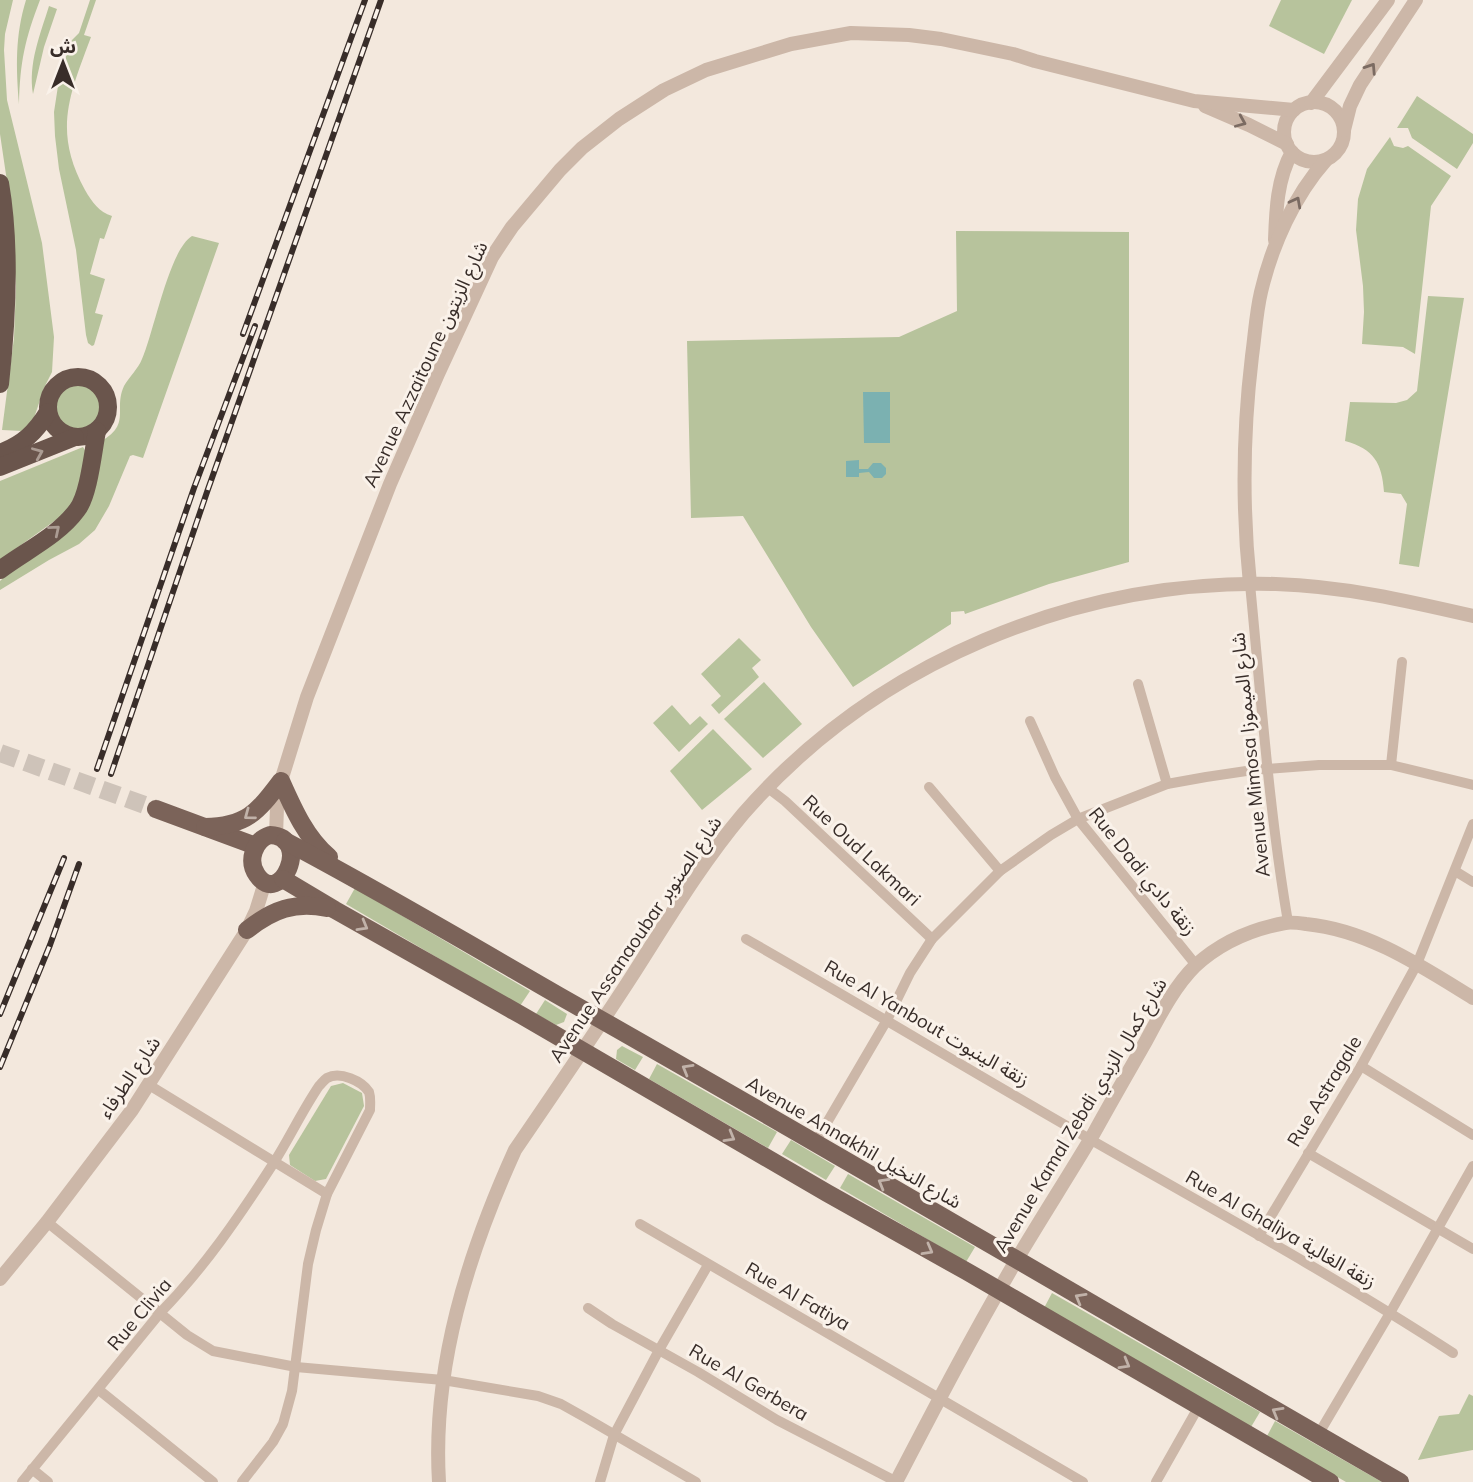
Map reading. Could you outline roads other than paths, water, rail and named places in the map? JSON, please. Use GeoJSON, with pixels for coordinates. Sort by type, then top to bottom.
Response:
{"type":"FeatureCollection","features":[{"type":"Feature","properties":{"kind":"highway"},"geometry":{"type":"LineString","coordinates":[[0,183],[6,240],[6,310],[0,384]]}},
{"type":"Feature","properties":{"kind":"highway"},"geometry":{"type":"LineString","coordinates":[[0,453],[13,448],[37,429],[48,412],[49,397],[58,385],[71,377],[86,378],[98,384],[104,391],[109,408],[103,425],[97,431],[0,467]]}},
{"type":"Feature","properties":{"kind":"highway"},"geometry":{"type":"LineString","coordinates":[[48,412],[61,432],[75,437]]}},
{"type":"Feature","properties":{"kind":"highway"},"geometry":{"type":"LineString","coordinates":[[0,570],[44,540],[78,509],[84,496],[97,431]]}},
{"type":"Feature","properties":{"kind":"main road"},"geometry":{"type":"LineString","coordinates":[[205,827],[225,827],[238,823],[254,812],[281,781],[317,847],[353,877]]}},
{"type":"Feature","properties":{"kind":"main road"},"geometry":{"type":"LineString","coordinates":[[156,809],[256,846]]}},
{"type":"Feature","properties":{"kind":"main road"},"geometry":{"type":"LineString","coordinates":[[274,880],[289,871],[288,845],[281,838],[265,837],[258,842],[253,858],[257,876],[274,880],[335,910],[1330,1482]]}},
{"type":"Feature","properties":{"kind":"main road","name":"Avenue Annakhil شارع النخيل"},"geometry":{"type":"LineString","coordinates":[[281,838],[602,1020],[1400,1482]]}},
{"type":"Feature","properties":{"kind":"main road"},"geometry":{"type":"LineString","coordinates":[[247,930],[269,915],[294,906],[312,905],[335,910]]}},
{"type":"Feature","properties":{"kind":"street"},"geometry":{"type":"LineString","coordinates":[[1311,103],[1388,0]]}},
{"type":"Feature","properties":{"kind":"street"},"geometry":{"type":"LineString","coordinates":[[1344,130],[1350,106],[1360,85],[1416,0]]}},
{"type":"Feature","properties":{"kind":"street","name":"Avenue Azzaitoune شارع الزيتون"},"geometry":{"type":"LineString","coordinates":[[281,838],[277,807],[281,781],[307,697],[390,484],[492,257],[512,227],[559,170],[619,119],[664,90],[706,70],[791,44],[851,33],[941,39],[1013,54],[1194,101],[1294,110]]}},
{"type":"Feature","properties":{"kind":"street","name":"Avenue Azzaitoune شارع الزيتون"},"geometry":{"type":"LineString","coordinates":[[1194,101],[1249,125],[1289,148]]}},
{"type":"Feature","properties":{"kind":"street"},"geometry":{"type":"LineString","coordinates":[[1311,103],[1330,107],[1342,121],[1344,130],[1340,148],[1326,160],[1317,162],[1299,158],[1289,148],[1284,135],[1288,117],[1302,105],[1311,103]]}},
{"type":"Feature","properties":{"kind":"street"},"geometry":{"type":"LineString","coordinates":[[1274,249],[1277,205],[1289,148]]}},
{"type":"Feature","properties":{"kind":"street"},"geometry":{"type":"LineString","coordinates":[[1250,584],[1245,519],[1247,412],[1261,292],[1274,249],[1302,191],[1326,160]]}},
{"type":"Feature","properties":{"kind":"street","name":"Avenue Mimosa شارع الميموزا"},"geometry":{"type":"LineString","coordinates":[[1250,584],[1268,769],[1288,922]]}},
{"type":"Feature","properties":{"kind":"street","name":"Avenue Assanaoubar شارع الصنوبر"},"geometry":{"type":"LineString","coordinates":[[439,1482],[439,1422],[450,1337],[476,1246],[515,1150],[701,869],[743,814],[810,748],[863,706],[921,671],[1002,632],[1061,611],[1119,597],[1199,586],[1303,586],[1345,590],[1473,616]]}},
{"type":"Feature","properties":{"kind":"street"},"geometry":{"type":"LineString","coordinates":[[1391,765],[1402,662]]}},
{"type":"Feature","properties":{"kind":"street"},"geometry":{"type":"LineString","coordinates":[[1138,684],[1167,784]]}},
{"type":"Feature","properties":{"kind":"street","name":"Rue Dadi زنقة دادي"},"geometry":{"type":"LineString","coordinates":[[1030,721],[1055,777],[1078,819],[1196,965]]}},
{"type":"Feature","properties":{"kind":"street"},"geometry":{"type":"LineString","coordinates":[[815,1143],[932,939],[1000,871],[1078,819],[1167,784],[1268,769],[1391,765],[1473,785]]}},
{"type":"Feature","properties":{"kind":"street"},"geometry":{"type":"LineString","coordinates":[[929,786],[1000,871]]}},
{"type":"Feature","properties":{"kind":"street","name":"Rue Oud Lakmari"},"geometry":{"type":"LineString","coordinates":[[768,788],[932,939]]}},
{"type":"Feature","properties":{"kind":"street","name":"Rue Astragale"},"geometry":{"type":"LineString","coordinates":[[1259,1236],[1361,1066],[1417,964],[1473,824]]}},
{"type":"Feature","properties":{"kind":"street"},"geometry":{"type":"LineString","coordinates":[[1454,871],[1473,882]]}},
{"type":"Feature","properties":{"kind":"street","name":"شارع الطرفاء"},"geometry":{"type":"LineString","coordinates":[[0,1279],[47,1222],[149,1085],[247,930],[274,880]]}},
{"type":"Feature","properties":{"kind":"street","name":"Avenue Kamal Zebdi شارع كمال الزبدي"},"geometry":{"type":"LineString","coordinates":[[896,1482],[1016,1261],[1168,1002],[1196,965],[1237,937],[1288,922],[1338,929],[1368,940],[1417,964],[1473,998]]}},
{"type":"Feature","properties":{"kind":"street","name":"Rue Al Yanbout زنقة الينبوت"},"geometry":{"type":"LineString","coordinates":[[746,939],[1090,1139]]}},
{"type":"Feature","properties":{"kind":"street"},"geometry":{"type":"LineString","coordinates":[[1361,1066],[1473,1135]]}},
{"type":"Feature","properties":{"kind":"street","name":"Rue Clivia"},"geometry":{"type":"LineString","coordinates":[[22,1482],[220,1243],[274,1162],[315,1092],[327,1078],[345,1076],[368,1091],[370,1110],[327,1194],[316,1230],[308,1264],[292,1391],[283,1424],[273,1442],[242,1482]]}},
{"type":"Feature","properties":{"kind":"street"},"geometry":{"type":"LineString","coordinates":[[149,1085],[327,1194]]}},
{"type":"Feature","properties":{"kind":"street","name":"Rue Al Ghaliya زنقة الغالية"},"geometry":{"type":"LineString","coordinates":[[1090,1139],[1391,1313],[1453,1353]]}},
{"type":"Feature","properties":{"kind":"street"},"geometry":{"type":"LineString","coordinates":[[1308,1153],[1473,1249]]}},
{"type":"Feature","properties":{"kind":"street"},"geometry":{"type":"LineString","coordinates":[[1318,1435],[1391,1313],[1473,1166]]}},
{"type":"Feature","properties":{"kind":"street"},"geometry":{"type":"LineString","coordinates":[[47,1222],[187,1335],[213,1351],[296,1367],[443,1380],[538,1396],[561,1404],[696,1482]]}},
{"type":"Feature","properties":{"kind":"street","name":"Rue Al Fatiya"},"geometry":{"type":"LineString","coordinates":[[640,1224],[1083,1482]]}},
{"type":"Feature","properties":{"kind":"street"},"geometry":{"type":"LineString","coordinates":[[600,1482],[614,1435],[708,1265]]}},
{"type":"Feature","properties":{"kind":"street","name":"Rue Al Gerbera"},"geometry":{"type":"LineString","coordinates":[[588,1308],[777,1420],[896,1482]]}},
{"type":"Feature","properties":{"kind":"street"},"geometry":{"type":"LineString","coordinates":[[99,1390],[213,1482]]}},
{"type":"Feature","properties":{"kind":"street"},"geometry":{"type":"LineString","coordinates":[[1156,1482],[1199,1406]]}},
{"type":"Feature","properties":{"kind":"street"},"geometry":{"type":"LineString","coordinates":[[32,1469],[48,1482]]}},
{"type":"Feature","properties":{"kind":"water"},"geometry":{"type":"Polygon","coordinates":[[[863,392],[890,392],[890,443],[864,443],[863,392]]]}},
{"type":"Feature","properties":{"kind":"water"},"geometry":{"type":"Polygon","coordinates":[[[859,460],[859,469],[868,469],[873,463],[881,463],[886,468],[886,474],[882,478],[874,478],[869,472],[859,473],[859,477],[846,477],[846,461],[859,460]]]}},
{"type":"Feature","properties":{"kind":"tunnel"},"geometry":{"type":"LineString","coordinates":[[0,753],[156,809]]}},
{"type":"Feature","properties":{"kind":"railway"},"geometry":{"type":"LineString","coordinates":[[243,334],[365,0]]}},
{"type":"Feature","properties":{"kind":"railway"},"geometry":{"type":"LineString","coordinates":[[111,774],[207,492],[381,0]]}},
{"type":"Feature","properties":{"kind":"railway"},"geometry":{"type":"LineString","coordinates":[[97,769],[194,488],[255,326]]}},
{"type":"Feature","properties":{"kind":"railway"},"geometry":{"type":"LineString","coordinates":[[0,1014],[64,858]]}},
{"type":"Feature","properties":{"kind":"railway"},"geometry":{"type":"LineString","coordinates":[[0,1067],[50,945],[79,864]]}}]}
